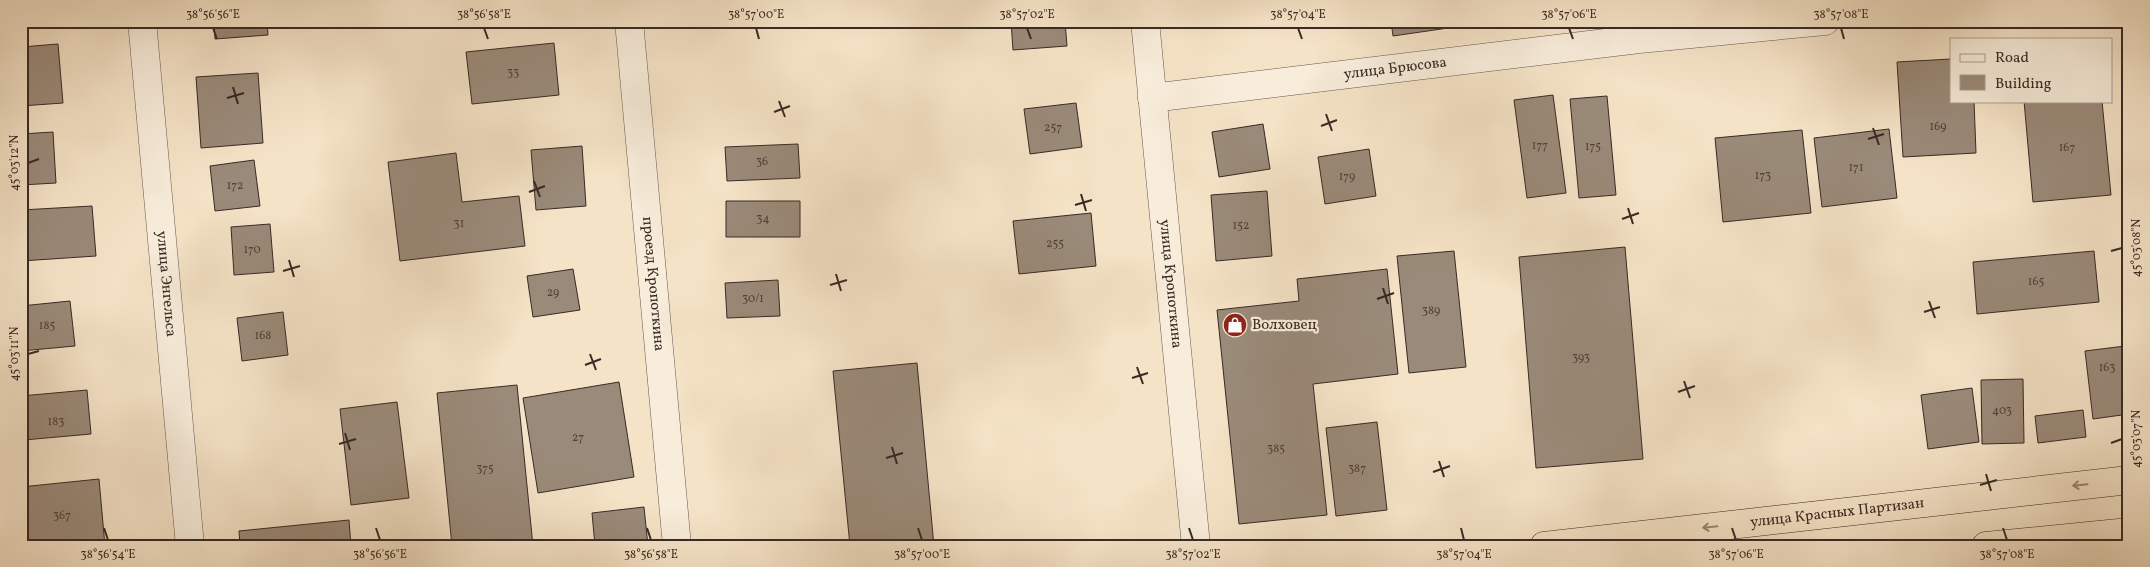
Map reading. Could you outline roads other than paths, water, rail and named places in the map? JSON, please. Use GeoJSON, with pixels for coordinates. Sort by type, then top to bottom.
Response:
{"type":"FeatureCollection","features":[{"type":"Feature","properties":{"kind":"highway","name":"улица Красных Партизан"},"geometry":{"type":"LineString","coordinates":[[1544,546],[2129,480]]}},
{"type":"Feature","properties":{"kind":"highway"},"geometry":{"type":"LineString","coordinates":[[1986,546],[2129,532]]}},
{"type":"Feature","properties":{"kind":"street","name":"улица Энгельса"},"geometry":{"type":"LineString","coordinates":[[142,21],[190,546]]}},
{"type":"Feature","properties":{"kind":"street","name":"проезд Кропоткина"},"geometry":{"type":"LineString","coordinates":[[629,21],[677,546]]}},
{"type":"Feature","properties":{"kind":"street","name":"улица Кропоткина"},"geometry":{"type":"LineString","coordinates":[[1145,21],[1196,546]]}},
{"type":"Feature","properties":{"kind":"street","name":"улица Брюсова"},"geometry":{"type":"LineString","coordinates":[[1152,98],[1638,30],[1825,21]]}},
{"type":"Feature","properties":{"kind":"place","name":"Волховец"},"geometry":{"type":"Point","coordinates":[1235,325]}}]}
